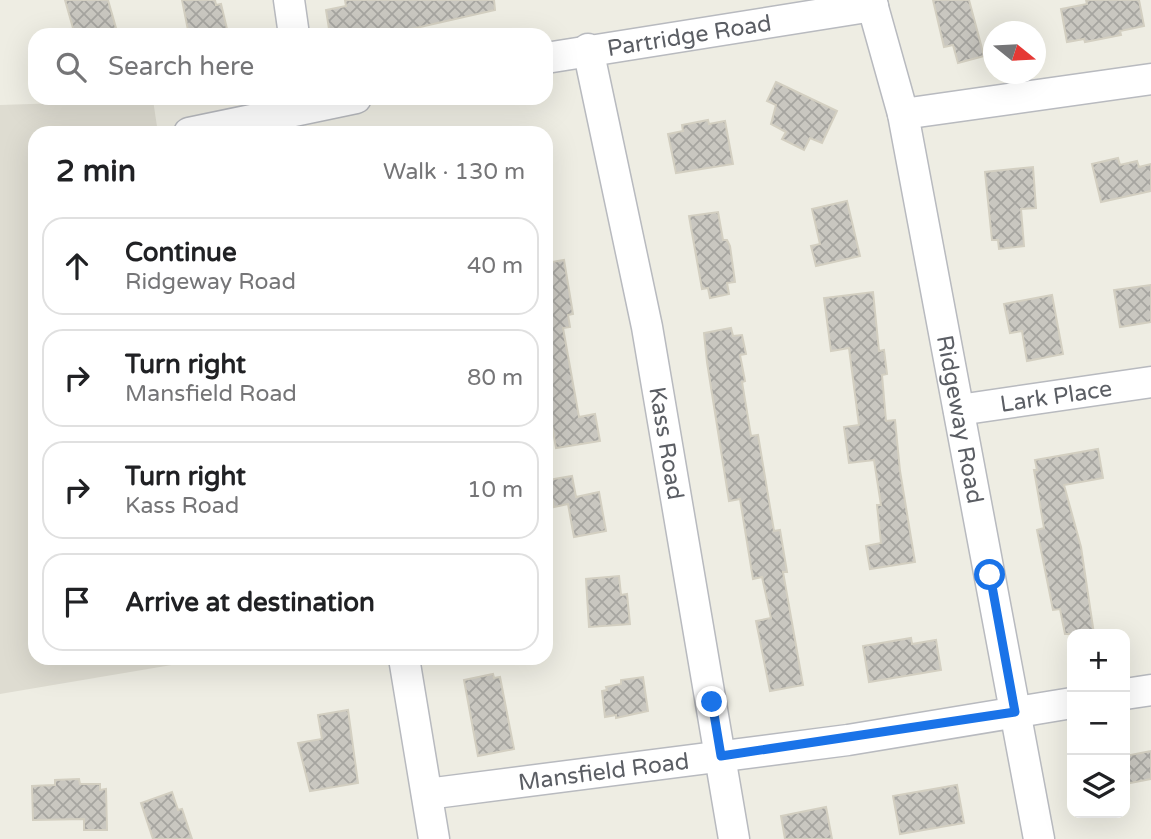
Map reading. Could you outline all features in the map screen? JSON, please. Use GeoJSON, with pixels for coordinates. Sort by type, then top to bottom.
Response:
{"type":"FeatureCollection","features":[{"type":"Feature","properties":{"kind":"street"},"geometry":{"type":"LineString","coordinates":[[289,0],[293,28]]}},
{"type":"Feature","properties":{"kind":"street","name":"Partridge Road"},"geometry":{"type":"LineString","coordinates":[[553,56],[872,3]]}},
{"type":"Feature","properties":{"kind":"street","name":"Ridgeway Road"},"geometry":{"type":"LineString","coordinates":[[872,3],[903,114],[1039,839]]}},
{"type":"Feature","properties":{"kind":"street","name":"Kass Road"},"geometry":{"type":"LineString","coordinates":[[588,49],[647,327],[734,839]]}},
{"type":"Feature","properties":{"kind":"street"},"geometry":{"type":"LineString","coordinates":[[903,114],[1151,79]]}},
{"type":"Feature","properties":{"kind":"street"},"geometry":{"type":"LineString","coordinates":[[230,126],[307,113],[333,105]]}},
{"type":"Feature","properties":{"kind":"street","name":"Lark Place"},"geometry":{"type":"LineString","coordinates":[[959,410],[1151,382]]}},
{"type":"Feature","properties":{"kind":"street"},"geometry":{"type":"LineString","coordinates":[[405,665],[434,839]]}},
{"type":"Feature","properties":{"kind":"street"},"geometry":{"type":"LineString","coordinates":[[1130,693],[1151,690]]}},
{"type":"Feature","properties":{"kind":"street","name":"Mansfield Road"},"geometry":{"type":"LineString","coordinates":[[426,794],[721,756],[1067,704]]}},
{"type":"Feature","properties":{"kind":"shaded area"},"geometry":{"type":"Polygon","coordinates":[[[0,105],[154,105],[157,126],[28,126],[28,665],[172,665],[0,694],[0,105]]]}},
{"type":"Feature","properties":{"kind":"building"},"geometry":{"type":"Polygon","coordinates":[[[65,0],[108,0],[116,28],[73,28],[65,0]]]}},
{"type":"Feature","properties":{"kind":"building"},"geometry":{"type":"Polygon","coordinates":[[[182,0],[215,0],[216,5],[221,4],[227,28],[188,28],[182,0]]]}},
{"type":"Feature","properties":{"kind":"building"},"geometry":{"type":"Polygon","coordinates":[[[345,0],[494,0],[495,10],[416,28],[329,28],[326,10],[346,6],[345,0]]]}},
{"type":"Feature","properties":{"kind":"building"},"geometry":{"type":"Polygon","coordinates":[[[933,0],[969,0],[983,56],[958,63],[953,45],[944,47],[933,0]]]}},
{"type":"Feature","properties":{"kind":"building"},"geometry":{"type":"Polygon","coordinates":[[[1086,0],[1139,0],[1144,26],[1120,31],[1121,35],[1085,42],[1084,39],[1067,42],[1061,9],[1087,4],[1086,0]]]}},
{"type":"Feature","properties":{"kind":"building"},"geometry":{"type":"Polygon","coordinates":[[[776,82],[837,111],[822,143],[810,138],[804,150],[782,139],[786,132],[771,124],[776,105],[767,101],[776,82]]]}},
{"type":"Feature","properties":{"kind":"building"},"geometry":{"type":"Polygon","coordinates":[[[708,120],[709,124],[725,121],[733,164],[676,173],[668,134],[683,131],[682,125],[708,120]]]}},
{"type":"Feature","properties":{"kind":"building"},"geometry":{"type":"Polygon","coordinates":[[[1118,158],[1120,165],[1137,161],[1139,167],[1151,164],[1151,191],[1101,202],[1092,164],[1118,158]]]}},
{"type":"Feature","properties":{"kind":"building"},"geometry":{"type":"Polygon","coordinates":[[[1033,167],[1036,208],[1021,209],[1024,246],[999,249],[998,240],[992,240],[985,172],[1033,167]]]}},
{"type":"Feature","properties":{"kind":"building"},"geometry":{"type":"Polygon","coordinates":[[[847,201],[860,256],[816,266],[811,246],[820,244],[812,209],[847,201]]]}},
{"type":"Feature","properties":{"kind":"building"},"geometry":{"type":"Polygon","coordinates":[[[718,212],[723,240],[727,240],[730,246],[735,282],[727,283],[729,294],[710,298],[708,288],[702,289],[689,216],[718,212]]]}},
{"type":"Feature","properties":{"kind":"building"},"geometry":{"type":"Polygon","coordinates":[[[564,260],[573,314],[568,315],[570,327],[563,328],[579,417],[595,414],[600,441],[556,448],[553,431],[553,262],[564,260]]]}},
{"type":"Feature","properties":{"kind":"building"},"geometry":{"type":"Polygon","coordinates":[[[1151,285],[1151,322],[1120,327],[1114,290],[1151,285]]]}},
{"type":"Feature","properties":{"kind":"building"},"geometry":{"type":"Polygon","coordinates":[[[873,292],[879,351],[884,350],[887,374],[882,375],[886,421],[895,420],[900,471],[915,562],[870,569],[866,546],[881,543],[877,505],[881,505],[874,460],[849,463],[844,427],[859,425],[849,348],[831,351],[824,298],[873,292]]]}},
{"type":"Feature","properties":{"kind":"building"},"geometry":{"type":"Polygon","coordinates":[[[1052,295],[1063,354],[1027,361],[1022,331],[1010,333],[1004,304],[1052,295]]]}},
{"type":"Feature","properties":{"kind":"building"},"geometry":{"type":"Polygon","coordinates":[[[731,328],[733,336],[742,335],[746,354],[740,355],[751,436],[758,435],[774,531],[780,530],[787,572],[783,572],[803,685],[770,691],[756,621],[771,618],[762,577],[753,579],[740,499],[729,501],[707,362],[704,333],[731,328]]]}},
{"type":"Feature","properties":{"kind":"building"},"geometry":{"type":"Polygon","coordinates":[[[1098,449],[1103,478],[1064,485],[1081,547],[1093,629],[1067,629],[1065,634],[1060,609],[1053,610],[1037,530],[1044,528],[1034,470],[1037,470],[1035,460],[1098,449]]]}},
{"type":"Feature","properties":{"kind":"building"},"geometry":{"type":"Polygon","coordinates":[[[572,476],[576,497],[599,492],[606,531],[574,537],[568,504],[554,507],[553,479],[572,476]]]}},
{"type":"Feature","properties":{"kind":"building"},"geometry":{"type":"Polygon","coordinates":[[[619,576],[621,595],[627,594],[630,624],[589,627],[586,579],[619,576]]]}},
{"type":"Feature","properties":{"kind":"building"},"geometry":{"type":"Polygon","coordinates":[[[911,638],[912,644],[936,640],[941,670],[869,682],[863,646],[911,638]]]}},
{"type":"Feature","properties":{"kind":"building"},"geometry":{"type":"Polygon","coordinates":[[[493,674],[494,678],[500,677],[514,749],[478,756],[464,680],[493,674]]]}},
{"type":"Feature","properties":{"kind":"building"},"geometry":{"type":"Polygon","coordinates":[[[643,677],[648,711],[616,718],[616,715],[605,717],[602,691],[607,690],[606,687],[621,684],[621,680],[643,677]]]}},
{"type":"Feature","properties":{"kind":"building"},"geometry":{"type":"Polygon","coordinates":[[[348,710],[358,783],[310,791],[298,743],[322,739],[318,715],[348,710]]]}},
{"type":"Feature","properties":{"kind":"building"},"geometry":{"type":"Polygon","coordinates":[[[1151,751],[1151,779],[1130,783],[1130,755],[1151,751]]]}},
{"type":"Feature","properties":{"kind":"building"},"geometry":{"type":"Polygon","coordinates":[[[79,779],[80,784],[100,784],[100,790],[106,789],[107,830],[84,830],[84,819],[33,820],[32,786],[55,785],[55,780],[79,779]]]}},
{"type":"Feature","properties":{"kind":"building"},"geometry":{"type":"Polygon","coordinates":[[[957,785],[964,823],[900,834],[893,796],[957,785]]]}},
{"type":"Feature","properties":{"kind":"building"},"geometry":{"type":"Polygon","coordinates":[[[172,792],[178,810],[182,809],[192,839],[153,839],[141,803],[172,792]]]}},
{"type":"Feature","properties":{"kind":"building"},"geometry":{"type":"Polygon","coordinates":[[[826,807],[832,839],[785,839],[781,816],[826,807]]]}},
{"type":"Feature","properties":{"kind":"route"},"geometry":{"type":"LineString","coordinates":[[712,702],[721,756],[848,740],[1015,712],[990,575]]}}]}
